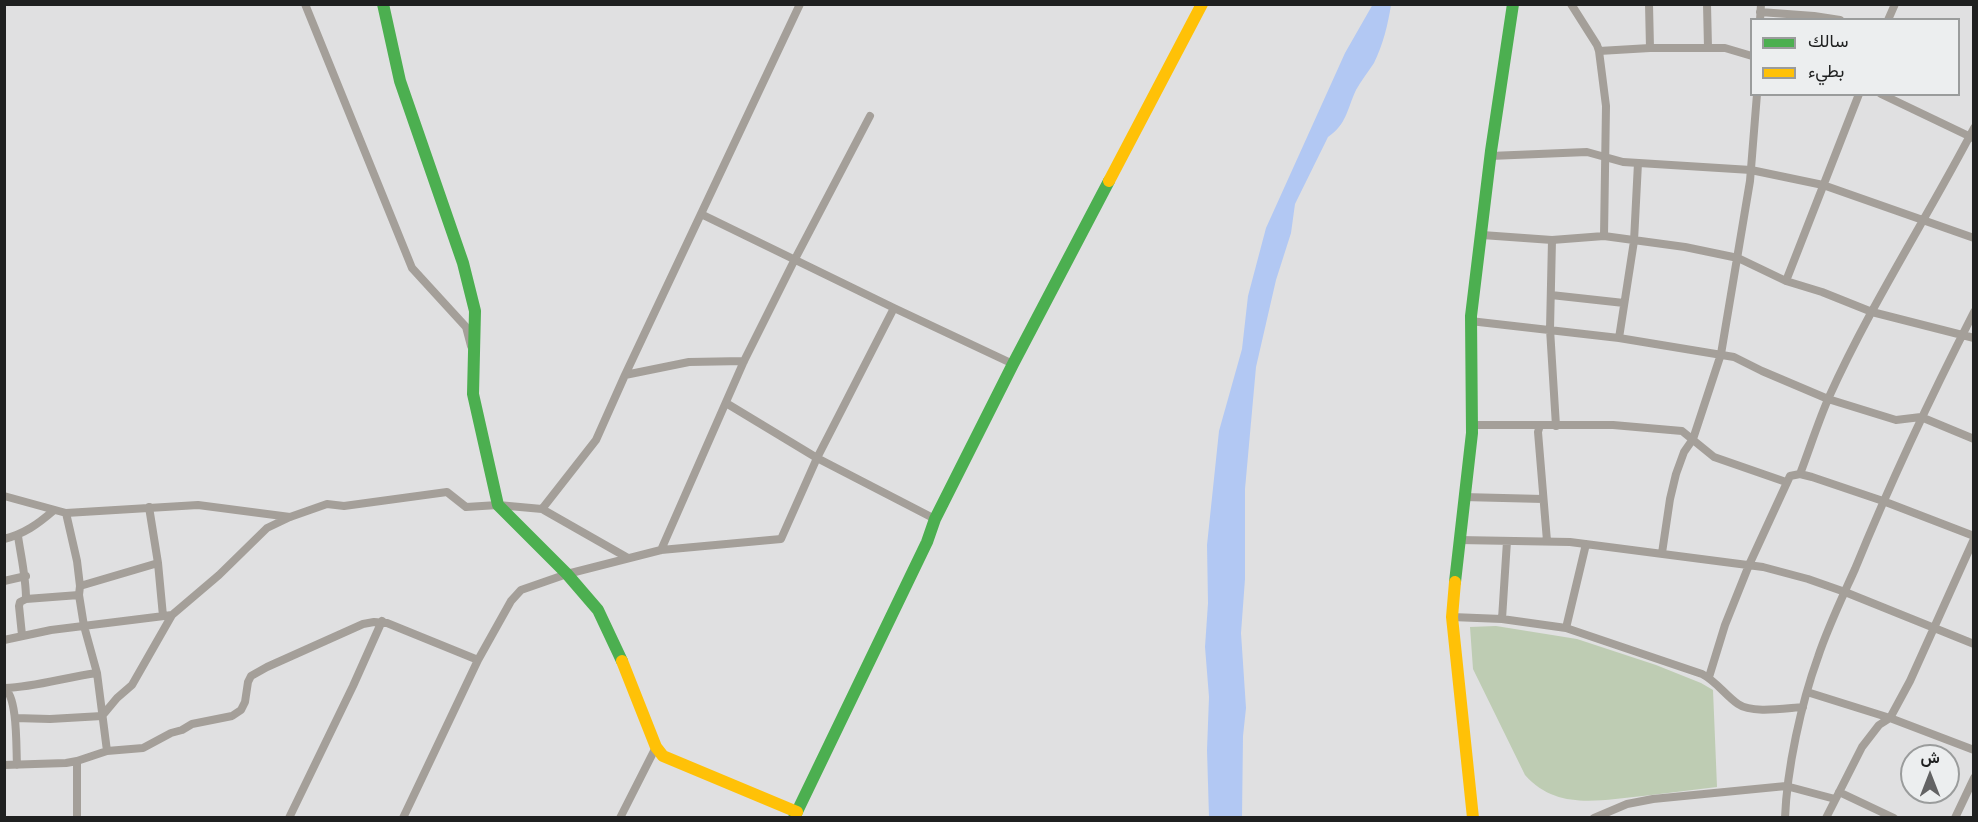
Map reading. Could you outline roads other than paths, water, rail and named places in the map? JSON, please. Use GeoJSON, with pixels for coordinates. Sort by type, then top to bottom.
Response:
{"type":"FeatureCollection","features":[{"type":"Feature","properties":{"kind":"street"},"geometry":{"type":"LineString","coordinates":[[305,4],[412,267],[466,327],[474,360]]}},
{"type":"Feature","properties":{"kind":"street"},"geometry":{"type":"LineString","coordinates":[[383,4],[400,81],[463,263],[476,311],[473,393],[498,505],[567,574],[598,610],[616,645],[656,747],[663,756],[796,815],[927,542],[935,519],[1013,363],[1202,4]]}},
{"type":"Feature","properties":{"kind":"street"},"geometry":{"type":"LineString","coordinates":[[542,509],[596,440],[800,4]]}},
{"type":"Feature","properties":{"kind":"street"},"geometry":{"type":"LineString","coordinates":[[1473,818],[1452,617],[1463,497],[1472,433],[1470,425],[1470,321],[1490,156],[1513,4]]}},
{"type":"Feature","properties":{"kind":"street"},"geometry":{"type":"LineString","coordinates":[[1571,4],[1599,51],[1605,106],[1604,236]]}},
{"type":"Feature","properties":{"kind":"street"},"geometry":{"type":"LineString","coordinates":[[1649,4],[1650,48]]}},
{"type":"Feature","properties":{"kind":"street"},"geometry":{"type":"LineString","coordinates":[[1707,4],[1708,48]]}},
{"type":"Feature","properties":{"kind":"street"},"geometry":{"type":"LineString","coordinates":[[1889,18],[1895,4]]}},
{"type":"Feature","properties":{"kind":"street"},"geometry":{"type":"LineString","coordinates":[[1761,12],[1827,18]]}},
{"type":"Feature","properties":{"kind":"street"},"geometry":{"type":"LineString","coordinates":[[1599,51],[1708,48],[1733,49],[1750,55]]}},
{"type":"Feature","properties":{"kind":"street"},"geometry":{"type":"LineString","coordinates":[[1662,553],[1676,474],[1684,452],[1693,439],[1721,354],[1751,170],[1757,96]]}},
{"type":"Feature","properties":{"kind":"street"},"geometry":{"type":"LineString","coordinates":[[1786,281],[1858,96]]}},
{"type":"Feature","properties":{"kind":"street"},"geometry":{"type":"LineString","coordinates":[[1800,474],[1828,399],[1872,312],[1972,134],[1886,96]]}},
{"type":"Feature","properties":{"kind":"street"},"geometry":{"type":"LineString","coordinates":[[661,550],[744,361],[870,116]]}},
{"type":"Feature","properties":{"kind":"street"},"geometry":{"type":"LineString","coordinates":[[1490,156],[1587,153],[1623,162],[1751,170],[1823,185],[1974,238]]}},
{"type":"Feature","properties":{"kind":"street"},"geometry":{"type":"LineString","coordinates":[[1619,338],[1634,241],[1638,163]]}},
{"type":"Feature","properties":{"kind":"street"},"geometry":{"type":"LineString","coordinates":[[701,213],[894,308],[1013,363]]}},
{"type":"Feature","properties":{"kind":"street"},"geometry":{"type":"LineString","coordinates":[[1482,235],[1552,240],[1604,236],[1684,247],[1738,258],[1786,281],[1822,292],[1872,312],[1974,338]]}},
{"type":"Feature","properties":{"kind":"street"},"geometry":{"type":"LineString","coordinates":[[1552,240],[1550,329],[1556,426]]}},
{"type":"Feature","properties":{"kind":"street"},"geometry":{"type":"LineString","coordinates":[[1551,295],[1624,303]]}},
{"type":"Feature","properties":{"kind":"street"},"geometry":{"type":"LineString","coordinates":[[403,818],[478,660],[511,601],[521,590],[567,574],[661,550],[781,539],[817,458],[894,308]]}},
{"type":"Feature","properties":{"kind":"street"},"geometry":{"type":"LineString","coordinates":[[1785,818],[1786,786],[1803,707],[1817,658],[1921,417],[1974,312]]}},
{"type":"Feature","properties":{"kind":"street"},"geometry":{"type":"LineString","coordinates":[[1470,321],[1619,338],[1721,354],[1741,359],[1762,371],[1828,399],[1896,420],[1921,417],[1974,439]]}},
{"type":"Feature","properties":{"kind":"street"},"geometry":{"type":"LineString","coordinates":[[625,375],[689,362],[744,361]]}},
{"type":"Feature","properties":{"kind":"street"},"geometry":{"type":"LineString","coordinates":[[726,403],[817,458],[935,519]]}},
{"type":"Feature","properties":{"kind":"street"},"geometry":{"type":"LineString","coordinates":[[1470,425],[1613,425],[1682,431],[1714,457],[1786,482]]}},
{"type":"Feature","properties":{"kind":"street"},"geometry":{"type":"LineString","coordinates":[[1540,425],[1538,432],[1547,541]]}},
{"type":"Feature","properties":{"kind":"street"},"geometry":{"type":"LineString","coordinates":[[1709,677],[1725,625],[1749,565],[1790,476],[1800,474],[1883,501],[1974,538],[1935,628],[1890,718],[1879,725],[1867,739],[1826,818]]}},
{"type":"Feature","properties":{"kind":"street"},"geometry":{"type":"LineString","coordinates":[[15,718],[50,719],[102,716],[132,685],[168,615],[219,575],[267,528],[327,504],[344,506],[447,492],[466,507],[498,505],[542,509],[628,558]]}},
{"type":"Feature","properties":{"kind":"street"},"geometry":{"type":"LineString","coordinates":[[4,496],[66,513],[198,505],[290,517]]}},
{"type":"Feature","properties":{"kind":"street"},"geometry":{"type":"LineString","coordinates":[[1463,497],[1543,499]]}},
{"type":"Feature","properties":{"kind":"street"},"geometry":{"type":"LineString","coordinates":[[148,507],[168,615]]}},
{"type":"Feature","properties":{"kind":"street"},"geometry":{"type":"LineString","coordinates":[[4,539],[18,536],[37,525],[53,511]]}},
{"type":"Feature","properties":{"kind":"street"},"geometry":{"type":"LineString","coordinates":[[66,513],[77,561],[84,626],[97,673],[106,751]]}},
{"type":"Feature","properties":{"kind":"street"},"geometry":{"type":"LineString","coordinates":[[18,536],[26,576],[26,599]]}},
{"type":"Feature","properties":{"kind":"street"},"geometry":{"type":"LineString","coordinates":[[1459,540],[1586,544],[1749,565],[1808,579],[1974,644]]}},
{"type":"Feature","properties":{"kind":"street"},"geometry":{"type":"LineString","coordinates":[[1502,619],[1507,541]]}},
{"type":"Feature","properties":{"kind":"street"},"geometry":{"type":"LineString","coordinates":[[1566,627],[1586,544]]}},
{"type":"Feature","properties":{"kind":"street"},"geometry":{"type":"LineString","coordinates":[[22,635],[20,602],[80,590],[158,563]]}},
{"type":"Feature","properties":{"kind":"street"},"geometry":{"type":"LineString","coordinates":[[4,581],[26,576]]}},
{"type":"Feature","properties":{"kind":"street"},"geometry":{"type":"LineString","coordinates":[[4,640],[22,635],[168,615]]}},
{"type":"Feature","properties":{"kind":"street"},"geometry":{"type":"LineString","coordinates":[[1452,617],[1502,619],[1566,627],[1709,677],[1737,704],[1748,708],[1803,707]]}},
{"type":"Feature","properties":{"kind":"street"},"geometry":{"type":"LineString","coordinates":[[4,765],[77,761],[106,751],[143,748],[192,724],[232,716],[241,710],[247,698],[248,682],[251,676],[363,624],[382,621],[478,660]]}},
{"type":"Feature","properties":{"kind":"street"},"geometry":{"type":"LineString","coordinates":[[289,818],[382,621]]}},
{"type":"Feature","properties":{"kind":"street"},"geometry":{"type":"LineString","coordinates":[[5,688],[35,686],[97,673]]}},
{"type":"Feature","properties":{"kind":"street"},"geometry":{"type":"LineString","coordinates":[[5,688],[11,695],[15,718],[16,765]]}},
{"type":"Feature","properties":{"kind":"street"},"geometry":{"type":"LineString","coordinates":[[1807,692],[1890,718],[1974,750]]}},
{"type":"Feature","properties":{"kind":"street"},"geometry":{"type":"LineString","coordinates":[[620,818],[656,747]]}},
{"type":"Feature","properties":{"kind":"street"},"geometry":{"type":"LineString","coordinates":[[77,761],[77,818]]}},
{"type":"Feature","properties":{"kind":"street"},"geometry":{"type":"LineString","coordinates":[[1955,818],[1974,778]]}},
{"type":"Feature","properties":{"kind":"street"},"geometry":{"type":"LineString","coordinates":[[1594,818],[1627,804],[1653,799],[1786,786],[1837,795],[1894,818]]}},
{"type":"Feature","properties":{"kind":"water"},"geometry":{"type":"Polygon","coordinates":[[[1373,4],[1391,5],[1383,42],[1374,63],[1356,90],[1346,116],[1339,127],[1328,137],[1295,204],[1291,233],[1276,280],[1256,367],[1245,489],[1245,579],[1241,633],[1246,708],[1243,736],[1242,817],[1209,817],[1207,750],[1209,697],[1205,647],[1208,603],[1207,545],[1219,431],[1242,349],[1248,296],[1266,228],[1345,53],[1373,4]]]}}]}
